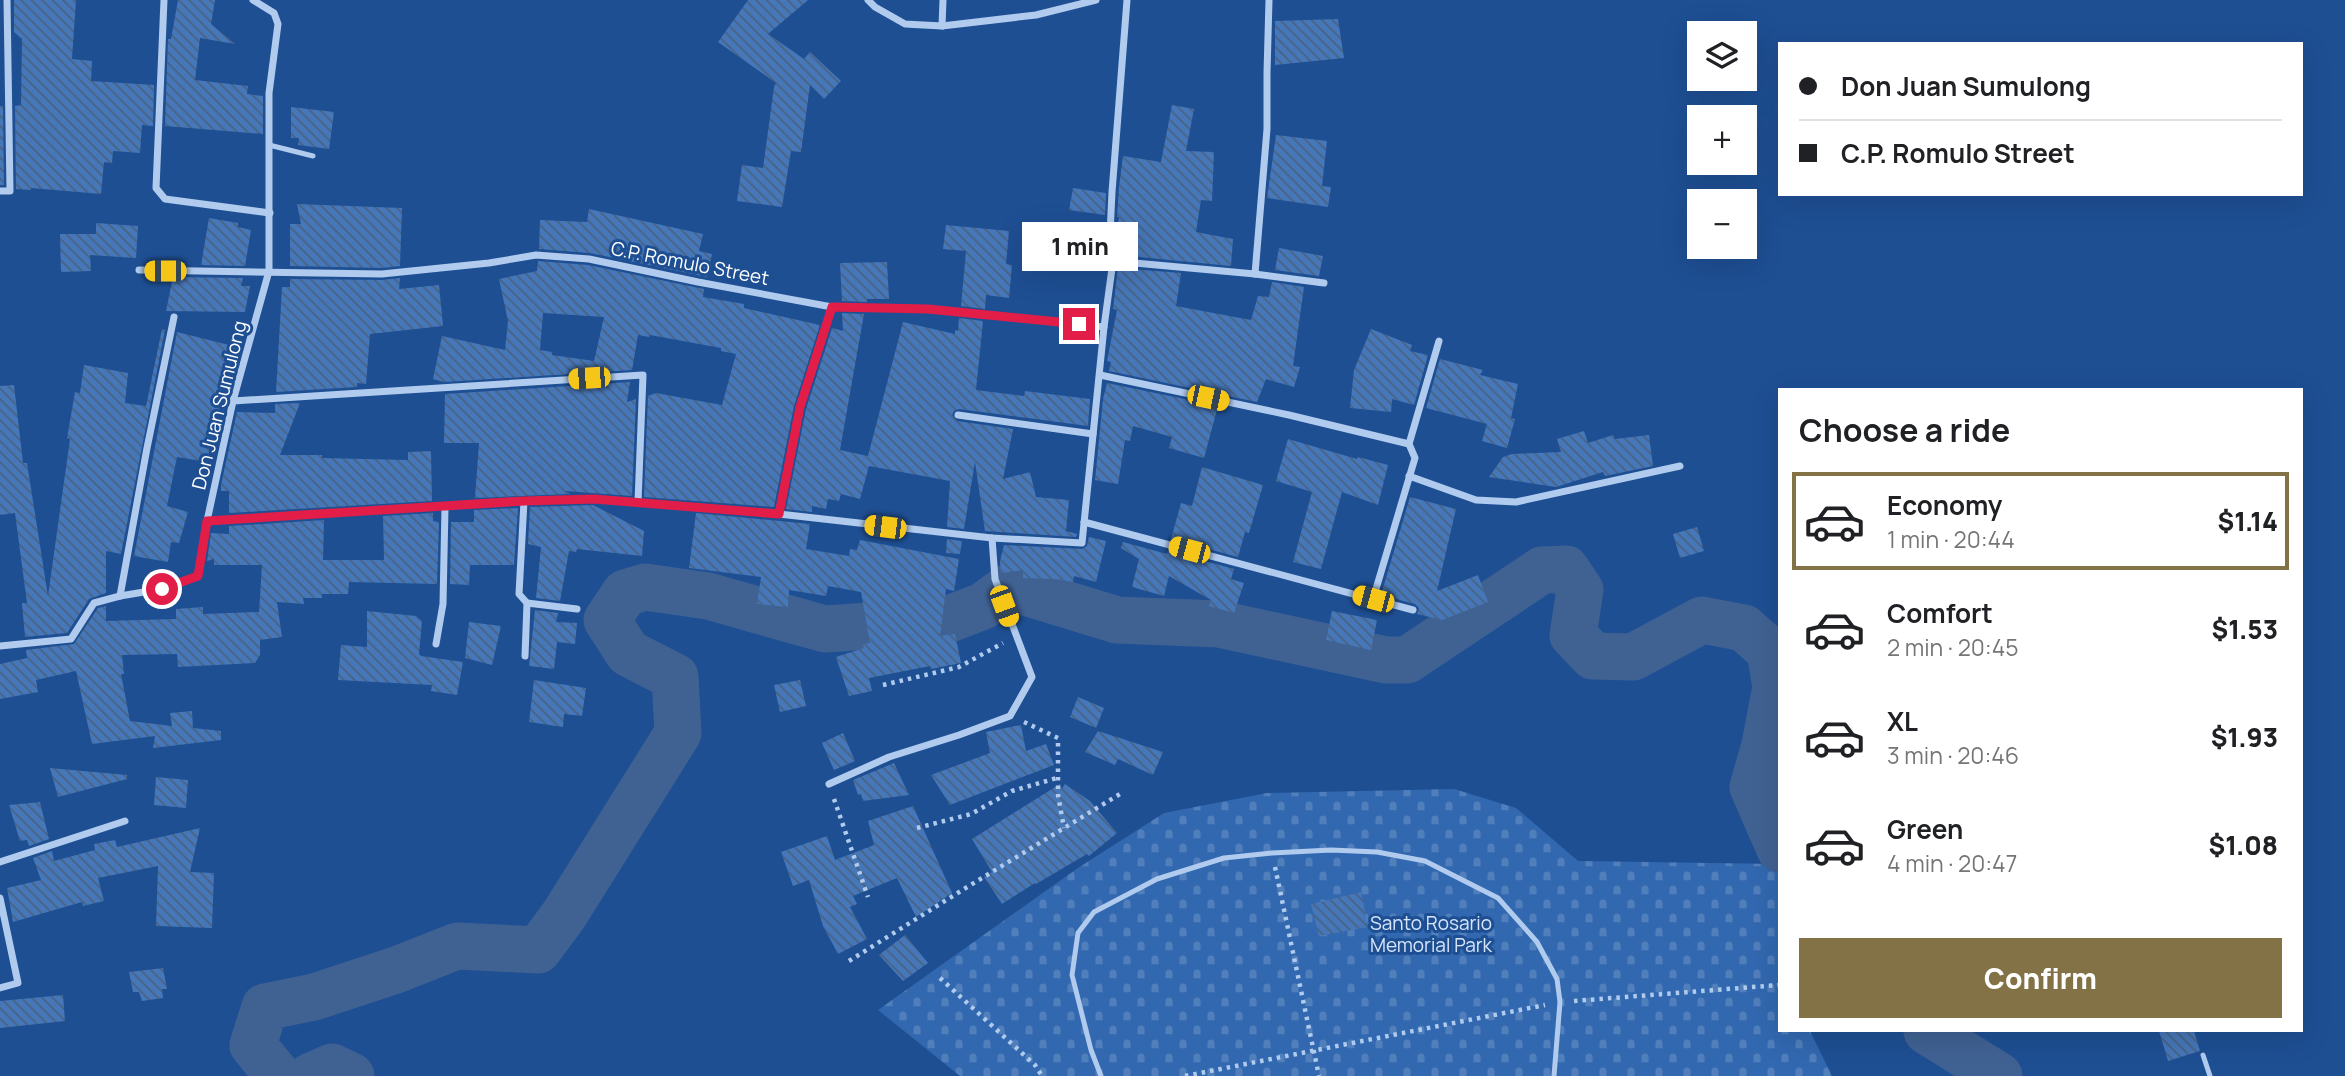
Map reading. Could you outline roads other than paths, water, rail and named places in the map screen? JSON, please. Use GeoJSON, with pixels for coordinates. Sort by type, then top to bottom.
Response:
{"type":"FeatureCollection","features":[{"type":"Feature","properties":{"kind":"street"},"geometry":{"type":"LineString","coordinates":[[164,0],[156,188],[165,199],[270,213]]}},
{"type":"Feature","properties":{"kind":"street","name":"Don Juan Sumulong"},"geometry":{"type":"LineString","coordinates":[[0,646],[71,639],[94,603],[162,589],[198,576],[233,401],[269,271],[269,93],[277,18],[253,0]]}},
{"type":"Feature","properties":{"kind":"street"},"geometry":{"type":"LineString","coordinates":[[868,0],[905,24],[942,26],[1036,15],[1096,0]]}},
{"type":"Feature","properties":{"kind":"street"},"geometry":{"type":"LineString","coordinates":[[942,26],[943,0]]}},
{"type":"Feature","properties":{"kind":"street"},"geometry":{"type":"LineString","coordinates":[[207,521],[594,499],[779,514],[992,538],[1082,543],[1113,261],[1110,234],[1111,192],[1127,0]]}},
{"type":"Feature","properties":{"kind":"street"},"geometry":{"type":"LineString","coordinates":[[1255,274],[1268,130],[1266,73],[1269,0]]}},
{"type":"Feature","properties":{"kind":"street"},"geometry":{"type":"LineString","coordinates":[[0,191],[10,191],[5,3]]}},
{"type":"Feature","properties":{"kind":"street","name":"C.P. Romulo Street"},"geometry":{"type":"LineString","coordinates":[[139,270],[382,274],[536,256],[589,259],[832,307],[928,309],[1104,327]]}},
{"type":"Feature","properties":{"kind":"street"},"geometry":{"type":"LineString","coordinates":[[1113,261],[1324,283]]}},
{"type":"Feature","properties":{"kind":"street"},"geometry":{"type":"LineString","coordinates":[[779,514],[800,407],[832,307]]}},
{"type":"Feature","properties":{"kind":"street"},"geometry":{"type":"LineString","coordinates":[[120,596],[174,317]]}},
{"type":"Feature","properties":{"kind":"street"},"geometry":{"type":"LineString","coordinates":[[1373,599],[1415,458],[1409,444],[1439,341]]}},
{"type":"Feature","properties":{"kind":"street"},"geometry":{"type":"LineString","coordinates":[[233,401],[643,375],[638,502]]}},
{"type":"Feature","properties":{"kind":"street"},"geometry":{"type":"LineString","coordinates":[[1100,375],[1289,415],[1409,444]]}},
{"type":"Feature","properties":{"kind":"street"},"geometry":{"type":"LineString","coordinates":[[958,415],[1094,433]]}},
{"type":"Feature","properties":{"kind":"street"},"geometry":{"type":"LineString","coordinates":[[1409,475],[1476,500],[1516,502],[1680,466]]}},
{"type":"Feature","properties":{"kind":"street"},"geometry":{"type":"LineString","coordinates":[[524,501],[519,594],[527,603],[577,609]]}},
{"type":"Feature","properties":{"kind":"street"},"geometry":{"type":"LineString","coordinates":[[436,644],[443,604],[444,507]]}},
{"type":"Feature","properties":{"kind":"street"},"geometry":{"type":"LineString","coordinates":[[1084,522],[1413,610]]}},
{"type":"Feature","properties":{"kind":"street"},"geometry":{"type":"LineString","coordinates":[[829,784],[889,757],[1010,716],[1032,677],[995,579],[992,538]]}},
{"type":"Feature","properties":{"kind":"street"},"geometry":{"type":"LineString","coordinates":[[525,656],[527,603]]}},
{"type":"Feature","properties":{"kind":"street"},"geometry":{"type":"LineString","coordinates":[[0,862],[125,821]]}},
{"type":"Feature","properties":{"kind":"street"},"geometry":{"type":"LineString","coordinates":[[0,898],[18,983],[0,988]]}},
{"type":"Feature","properties":{"kind":"lane"},"geometry":{"type":"LineString","coordinates":[[269,145],[313,156]]}},
{"type":"Feature","properties":{"kind":"lane"},"geometry":{"type":"LineString","coordinates":[[1101,1076],[1090,1050],[1072,975],[1078,933],[1094,912],[1157,878],[1224,858],[1331,850],[1377,852],[1425,860],[1498,898],[1537,942],[1557,979],[1560,1002],[1554,1076]]}},
{"type":"Feature","properties":{"kind":"lane"},"geometry":{"type":"LineString","coordinates":[[2203,1055],[2210,1076]]}},
{"type":"Feature","properties":{"kind":"waterway"},"geometry":{"type":"LineString","coordinates":[[278,1076],[253,1045],[265,1007],[314,997],[396,970],[457,946],[538,950],[564,915],[678,733],[675,677],[628,653],[607,620],[625,593],[645,587],[708,596],[825,629],[944,621],[983,606],[1009,587],[1117,620],[1219,624],[1386,660],[1407,660],[1542,570],[1566,569],[1580,590],[1573,635],[1593,656],[1633,657],[1702,620],[1744,628],[1770,651],[1776,687],[1765,745],[1753,787],[1778,844]]}},
{"type":"Feature","properties":{"kind":"waterway"},"geometry":{"type":"LineString","coordinates":[[1929,1032],[1999,1076]]}},
{"type":"Feature","properties":{"kind":"waterway"},"geometry":{"type":"LineString","coordinates":[[311,1076],[332,1067],[351,1076]]}},
{"type":"Feature","properties":{"kind":"park label","name":"Santo Rosario Memorial Park"},"geometry":{"type":"Point","coordinates":[1431,934]}}]}
